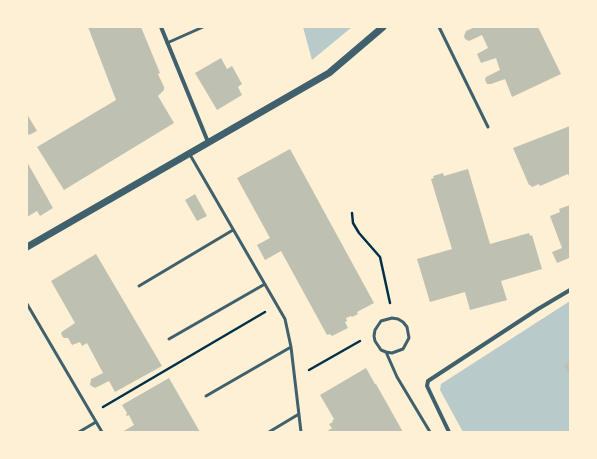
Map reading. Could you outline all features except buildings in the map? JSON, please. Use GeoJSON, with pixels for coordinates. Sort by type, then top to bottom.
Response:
{"type":"FeatureCollection","features":[{"type":"Feature","properties":{"kind":"street"},"geometry":{"type":"LineString","coordinates":[[161,27],[208,142]]}},
{"type":"Feature","properties":{"kind":"street"},"geometry":{"type":"LineString","coordinates":[[27,247],[329,73],[383,27]]}},
{"type":"Feature","properties":{"kind":"street"},"geometry":{"type":"LineString","coordinates":[[449,432],[427,386],[428,381],[538,309],[570,290]]}},
{"type":"Feature","properties":{"kind":"lane"},"geometry":{"type":"LineString","coordinates":[[167,43],[203,27]]}},
{"type":"Feature","properties":{"kind":"lane"},"geometry":{"type":"LineString","coordinates":[[439,27],[488,127]]}},
{"type":"Feature","properties":{"kind":"lane"},"geometry":{"type":"LineString","coordinates":[[189,154],[285,319],[291,347],[301,432]]}},
{"type":"Feature","properties":{"kind":"lane"},"geometry":{"type":"LineString","coordinates":[[139,286],[234,230]]}},
{"type":"Feature","properties":{"kind":"lane"},"geometry":{"type":"LineString","coordinates":[[169,339],[265,284]]}},
{"type":"Feature","properties":{"kind":"lane"},"geometry":{"type":"LineString","coordinates":[[27,304],[102,432]]}},
{"type":"Feature","properties":{"kind":"lane"},"geometry":{"type":"LineString","coordinates":[[392,318],[403,322],[407,327],[409,338],[403,349],[392,353],[381,350],[377,346],[374,336],[377,325],[381,321],[392,318]]}},
{"type":"Feature","properties":{"kind":"lane"},"geometry":{"type":"LineString","coordinates":[[206,396],[291,347]]}},
{"type":"Feature","properties":{"kind":"lane"},"geometry":{"type":"LineString","coordinates":[[386,352],[397,377],[430,432]]}},
{"type":"Feature","properties":{"kind":"lane"},"geometry":{"type":"LineString","coordinates":[[269,432],[299,414]]}},
{"type":"Feature","properties":{"kind":"lane"},"geometry":{"type":"LineString","coordinates":[[79,432],[96,422]]}},
{"type":"Feature","properties":{"kind":"path"},"geometry":{"type":"LineString","coordinates":[[352,213],[353,223],[359,234],[380,257],[392,318]]}},
{"type":"Feature","properties":{"kind":"path"},"geometry":{"type":"LineString","coordinates":[[91,414],[277,305]]}},
{"type":"Feature","properties":{"kind":"path"},"geometry":{"type":"LineString","coordinates":[[295,377],[357,342],[374,336]]}},
{"type":"Feature","properties":{"kind":"shaded area"},"geometry":{"type":"Polygon","coordinates":[[[303,27],[352,27],[312,60],[303,27]]]}},
{"type":"Feature","properties":{"kind":"shaded area"},"geometry":{"type":"Polygon","coordinates":[[[570,301],[570,432],[463,432],[440,390],[441,384],[570,301]]]}}]}
